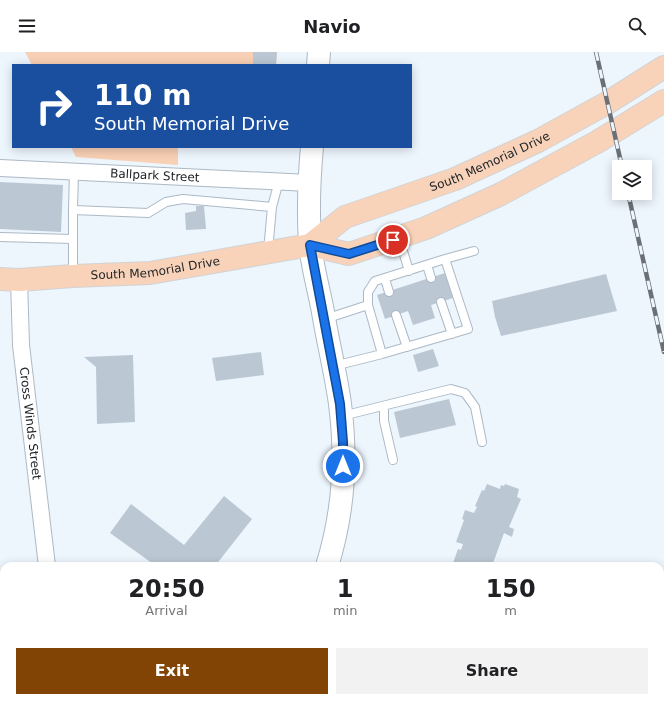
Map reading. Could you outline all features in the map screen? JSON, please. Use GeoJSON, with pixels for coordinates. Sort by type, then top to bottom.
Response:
{"type":"FeatureCollection","features":[{"type":"Feature","properties":{"kind":"main road"},"geometry":{"type":"LineString","coordinates":[[318,64],[319,52]]}},
{"type":"Feature","properties":{"kind":"main road","name":"South Memorial Drive"},"geometry":{"type":"LineString","coordinates":[[310,245],[345,217],[455,179],[538,141],[607,103],[664,67]]}},
{"type":"Feature","properties":{"kind":"main road","name":"South Memorial Drive"},"geometry":{"type":"LineString","coordinates":[[10,280],[150,273],[310,245],[349,254],[398,238],[464,212],[501,194],[596,142],[664,101]]}},
{"type":"Feature","properties":{"kind":"main road"},"geometry":{"type":"LineString","coordinates":[[312,148],[309,183],[310,245],[333,366],[341,416],[343,442],[342,478],[334,542],[327,562]]}},
{"type":"Feature","properties":{"kind":"street","name":"Ballpark Street"},"geometry":{"type":"LineString","coordinates":[[0,168],[309,183]]}},
{"type":"Feature","properties":{"kind":"street","name":"Cross Winds Street"},"geometry":{"type":"LineString","coordinates":[[10,280],[22,345],[47,562]]}},
{"type":"Feature","properties":{"kind":"lane"},"geometry":{"type":"LineString","coordinates":[[73,276],[74,171]]}},
{"type":"Feature","properties":{"kind":"lane"},"geometry":{"type":"LineString","coordinates":[[268,252],[272,207],[279,181]]}},
{"type":"Feature","properties":{"kind":"lane"},"geometry":{"type":"LineString","coordinates":[[73,210],[148,213],[166,202],[183,199],[272,207]]}},
{"type":"Feature","properties":{"kind":"lane"},"geometry":{"type":"LineString","coordinates":[[0,237],[73,239]]}},
{"type":"Feature","properties":{"kind":"lane"},"geometry":{"type":"LineString","coordinates":[[398,238],[410,271]]}},
{"type":"Feature","properties":{"kind":"lane"},"geometry":{"type":"LineString","coordinates":[[382,354],[368,305],[368,292],[375,282],[474,251]]}},
{"type":"Feature","properties":{"kind":"lane"},"geometry":{"type":"LineString","coordinates":[[333,366],[382,354],[468,329],[445,259]]}},
{"type":"Feature","properties":{"kind":"lane"},"geometry":{"type":"LineString","coordinates":[[427,265],[431,278]]}},
{"type":"Feature","properties":{"kind":"lane"},"geometry":{"type":"LineString","coordinates":[[385,278],[389,292]]}},
{"type":"Feature","properties":{"kind":"lane"},"geometry":{"type":"LineString","coordinates":[[441,302],[452,334]]}},
{"type":"Feature","properties":{"kind":"lane"},"geometry":{"type":"LineString","coordinates":[[324,319],[368,305]]}},
{"type":"Feature","properties":{"kind":"lane"},"geometry":{"type":"LineString","coordinates":[[396,315],[407,347]]}},
{"type":"Feature","properties":{"kind":"lane"},"geometry":{"type":"LineString","coordinates":[[341,416],[451,389],[465,393],[475,407],[482,442]]}},
{"type":"Feature","properties":{"kind":"lane"},"geometry":{"type":"LineString","coordinates":[[384,406],[384,421],[393,460]]}},
{"type":"Feature","properties":{"kind":"shaded area"},"geometry":{"type":"Polygon","coordinates":[[[25,52],[277,52],[276,64],[31,64],[25,52]]]}},
{"type":"Feature","properties":{"kind":"shaded area"},"geometry":{"type":"Polygon","coordinates":[[[72,148],[178,148],[178,165],[76,157],[72,148]]]}},
{"type":"Feature","properties":{"kind":"building"},"geometry":{"type":"Polygon","coordinates":[[[253,52],[277,52],[276,64],[253,64],[253,52]]]}},
{"type":"Feature","properties":{"kind":"building"},"geometry":{"type":"Polygon","coordinates":[[[0,182],[63,185],[61,232],[0,229],[0,182]]]}},
{"type":"Feature","properties":{"kind":"building"},"geometry":{"type":"Polygon","coordinates":[[[196,206],[204,206],[206,229],[186,230],[185,213],[196,211],[196,206]]]}},
{"type":"Feature","properties":{"kind":"building"},"geometry":{"type":"Polygon","coordinates":[[[445,273],[453,298],[431,305],[435,318],[413,325],[408,311],[385,319],[377,295],[445,273]]]}},
{"type":"Feature","properties":{"kind":"building"},"geometry":{"type":"Polygon","coordinates":[[[606,274],[617,311],[501,336],[492,301],[606,274]]]}},
{"type":"Feature","properties":{"kind":"building"},"geometry":{"type":"Polygon","coordinates":[[[433,349],[439,366],[418,372],[413,355],[433,349]]]}},
{"type":"Feature","properties":{"kind":"building"},"geometry":{"type":"Polygon","coordinates":[[[261,352],[264,375],[216,381],[212,358],[261,352]]]}},
{"type":"Feature","properties":{"kind":"building"},"geometry":{"type":"Polygon","coordinates":[[[133,355],[135,422],[97,424],[96,367],[84,357],[133,355]]]}},
{"type":"Feature","properties":{"kind":"building"},"geometry":{"type":"Polygon","coordinates":[[[449,399],[456,425],[400,438],[394,412],[449,399]]]}},
{"type":"Feature","properties":{"kind":"building"},"geometry":{"type":"Polygon","coordinates":[[[487,484],[500,489],[501,485],[504,486],[505,484],[519,489],[517,497],[521,499],[509,527],[514,529],[512,537],[504,533],[493,562],[453,562],[458,549],[461,550],[463,544],[456,542],[464,520],[462,519],[465,510],[474,513],[477,507],[475,506],[482,490],[484,491],[487,484]]]}},
{"type":"Feature","properties":{"kind":"building"},"geometry":{"type":"Polygon","coordinates":[[[224,496],[252,519],[218,562],[150,562],[110,533],[131,504],[184,545],[224,496]]]}},
{"type":"Feature","properties":{"kind":"railway"},"geometry":{"type":"LineString","coordinates":[[596,52],[620,160]]}},
{"type":"Feature","properties":{"kind":"railway"},"geometry":{"type":"LineString","coordinates":[[630,200],[664,352]]}},
{"type":"Feature","properties":{"kind":"route"},"geometry":{"type":"LineString","coordinates":[[343,466],[340,404],[310,245],[349,254],[393,240]]}}]}
